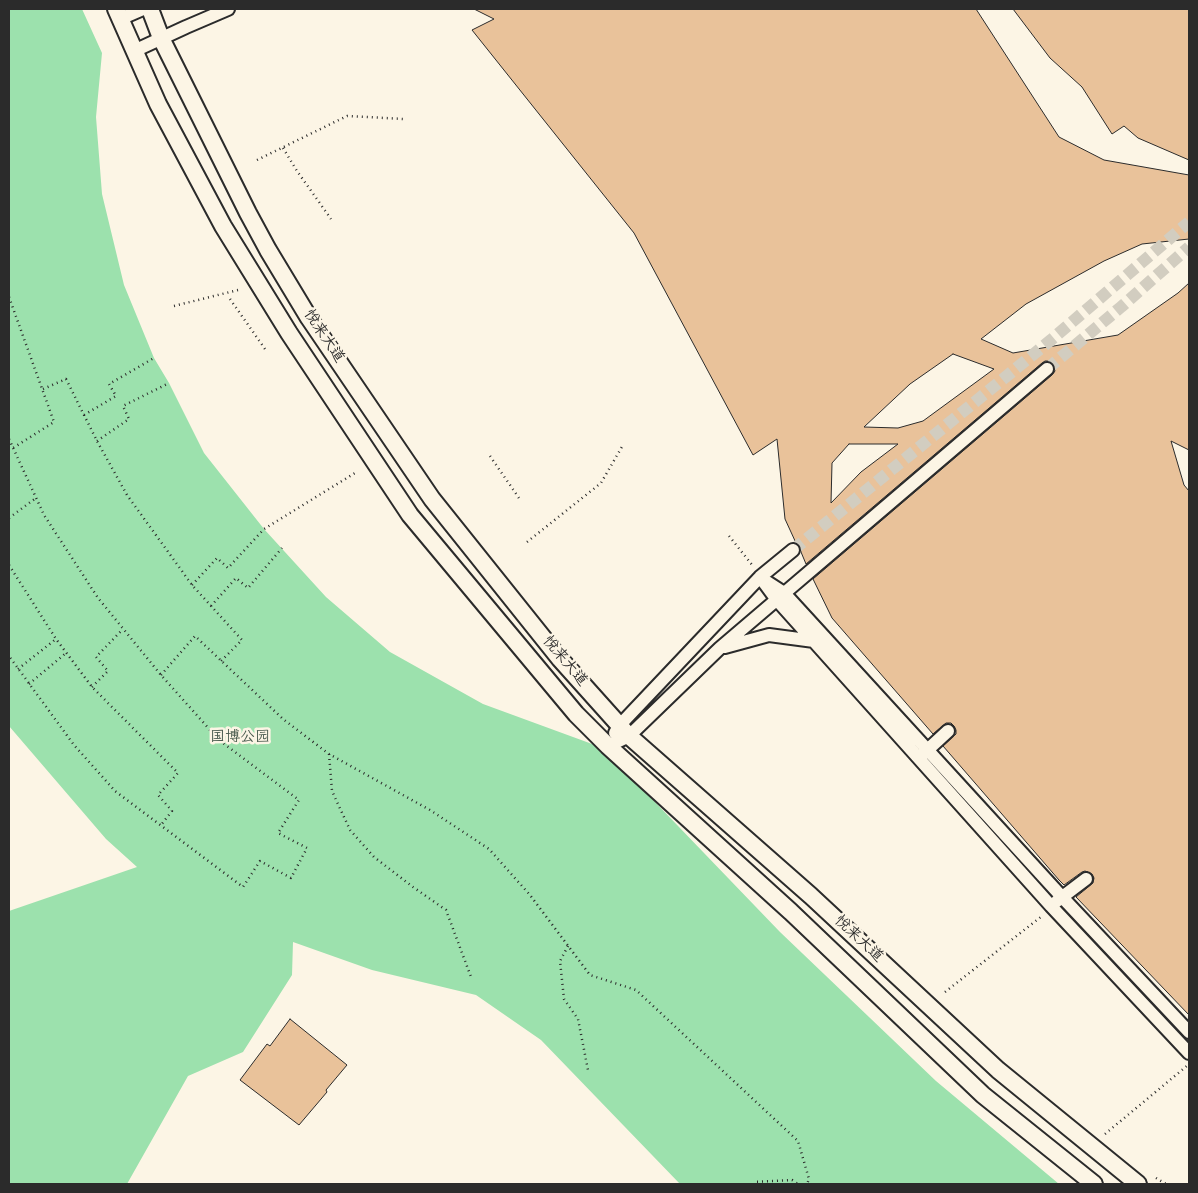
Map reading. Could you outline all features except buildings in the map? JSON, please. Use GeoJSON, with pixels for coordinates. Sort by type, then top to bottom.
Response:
{"type":"FeatureCollection","features":[{"type":"Feature","properties":{"kind":"main road","name":"悦来大道"},"geometry":{"type":"LineString","coordinates":[[150,9],[161,38],[248,214],[310,318],[432,499],[560,659],[624,731],[811,896],[998,1070],[1138,1184]]}},
{"type":"Feature","properties":{"kind":"main road","name":"悦来大道"},"geometry":{"type":"LineString","coordinates":[[118,14],[158,104],[227,233],[289,333],[410,515],[576,714],[608,746],[791,912],[983,1095],[1094,1184]]}},
{"type":"Feature","properties":{"kind":"street"},"geometry":{"type":"LineString","coordinates":[[118,14],[143,9]]}},
{"type":"Feature","properties":{"kind":"street"},"geometry":{"type":"LineString","coordinates":[[134,51],[228,9]]}},
{"type":"Feature","properties":{"kind":"street"},"geometry":{"type":"LineString","coordinates":[[608,746],[1047,369]]}},
{"type":"Feature","properties":{"kind":"street"},"geometry":{"type":"LineString","coordinates":[[624,731],[760,577],[794,550]]}},
{"type":"Feature","properties":{"kind":"street"},"geometry":{"type":"LineString","coordinates":[[760,577],[781,597],[923,754],[1051,906],[1189,1053]]}},
{"type":"Feature","properties":{"kind":"street"},"geometry":{"type":"LineString","coordinates":[[781,597],[814,641],[1062,897],[1189,1032]]}},
{"type":"Feature","properties":{"kind":"street"},"geometry":{"type":"LineString","coordinates":[[720,648],[769,635],[814,641]]}},
{"type":"Feature","properties":{"kind":"street"},"geometry":{"type":"LineString","coordinates":[[923,754],[948,731]]}},
{"type":"Feature","properties":{"kind":"street"},"geometry":{"type":"LineString","coordinates":[[1051,906],[1086,879]]}},
{"type":"Feature","properties":{"kind":"path"},"geometry":{"type":"LineString","coordinates":[[257,160],[347,116],[404,119]]}},
{"type":"Feature","properties":{"kind":"path"},"geometry":{"type":"LineString","coordinates":[[282,148],[331,219]]}},
{"type":"Feature","properties":{"kind":"path"},"geometry":{"type":"LineString","coordinates":[[174,306],[238,290]]}},
{"type":"Feature","properties":{"kind":"path"},"geometry":{"type":"LineString","coordinates":[[9,297],[54,422],[12,448]]}},
{"type":"Feature","properties":{"kind":"path"},"geometry":{"type":"LineString","coordinates":[[230,299],[265,349]]}},
{"type":"Feature","properties":{"kind":"path"},"geometry":{"type":"LineString","coordinates":[[84,415],[116,396],[109,384],[154,358]]}},
{"type":"Feature","properties":{"kind":"path"},"geometry":{"type":"LineString","coordinates":[[43,389],[66,378],[97,441],[127,494],[192,585],[242,640],[221,661]]}},
{"type":"Feature","properties":{"kind":"path"},"geometry":{"type":"LineString","coordinates":[[97,441],[129,419],[123,406],[169,383]]}},
{"type":"Feature","properties":{"kind":"path"},"geometry":{"type":"LineString","coordinates":[[9,440],[44,515],[98,598],[161,676],[219,740],[299,800],[278,833],[307,848],[290,878],[260,861],[243,887],[115,791],[74,745],[9,656]]}},
{"type":"Feature","properties":{"kind":"path"},"geometry":{"type":"LineString","coordinates":[[528,542],[601,483],[623,445]]}},
{"type":"Feature","properties":{"kind":"path"},"geometry":{"type":"LineString","coordinates":[[490,456],[521,501]]}},
{"type":"Feature","properties":{"kind":"path"},"geometry":{"type":"LineString","coordinates":[[192,585],[217,558],[228,568],[264,529],[354,473]]}},
{"type":"Feature","properties":{"kind":"path"},"geometry":{"type":"LineString","coordinates":[[9,518],[36,498]]}},
{"type":"Feature","properties":{"kind":"path"},"geometry":{"type":"LineString","coordinates":[[729,536],[753,566]]}},
{"type":"Feature","properties":{"kind":"path"},"geometry":{"type":"LineString","coordinates":[[211,606],[236,578],[248,588],[282,548]]}},
{"type":"Feature","properties":{"kind":"path"},"geometry":{"type":"LineString","coordinates":[[9,565],[56,639],[92,687],[178,773],[158,795],[172,811],[161,825]]}},
{"type":"Feature","properties":{"kind":"path"},"geometry":{"type":"LineString","coordinates":[[92,687],[108,672],[96,657],[123,629]]}},
{"type":"Feature","properties":{"kind":"path"},"geometry":{"type":"LineString","coordinates":[[161,676],[195,636],[283,719],[329,754],[430,810],[489,849],[530,895],[590,975],[636,990],[798,1141],[809,1179],[807,1184]]}},
{"type":"Feature","properties":{"kind":"path"},"geometry":{"type":"LineString","coordinates":[[18,669],[56,639]]}},
{"type":"Feature","properties":{"kind":"path"},"geometry":{"type":"LineString","coordinates":[[29,684],[66,653]]}},
{"type":"Feature","properties":{"kind":"path"},"geometry":{"type":"LineString","coordinates":[[329,754],[332,792],[350,830],[374,857],[412,887],[446,910],[470,977]]}},
{"type":"Feature","properties":{"kind":"path"},"geometry":{"type":"LineString","coordinates":[[945,992],[1042,916],[1051,906]]}},
{"type":"Feature","properties":{"kind":"path"},"geometry":{"type":"LineString","coordinates":[[568,946],[560,961],[564,999],[578,1019],[588,1070]]}},
{"type":"Feature","properties":{"kind":"path"},"geometry":{"type":"LineString","coordinates":[[1105,1134],[1189,1064]]}},
{"type":"Feature","properties":{"kind":"path"},"geometry":{"type":"LineString","coordinates":[[1156,1178],[1166,1184]]}},
{"type":"Feature","properties":{"kind":"path"},"geometry":{"type":"LineString","coordinates":[[754,1184],[754,1182],[792,1180],[798,1184]]}},
{"type":"Feature","properties":{"kind":"green space","name":"国博公园"},"geometry":{"type":"Polygon","coordinates":[[[9,9],[82,9],[102,53],[96,117],[102,194],[124,285],[154,358],[169,383],[204,453],[264,529],[326,597],[390,652],[483,704],[603,748],[780,932],[936,1081],[1059,1184],[680,1184],[541,1040],[476,995],[372,970],[293,942],[292,975],[243,1052],[188,1076],[127,1184],[9,1184],[9,911],[137,867],[106,839],[9,726],[9,9]]]}},
{"type":"Feature","properties":{"kind":"tunnel"},"geometry":{"type":"LineString","coordinates":[[793,550],[1051,340],[1189,222]]}},
{"type":"Feature","properties":{"kind":"tunnel"},"geometry":{"type":"LineString","coordinates":[[1047,369],[1189,247]]}}]}
